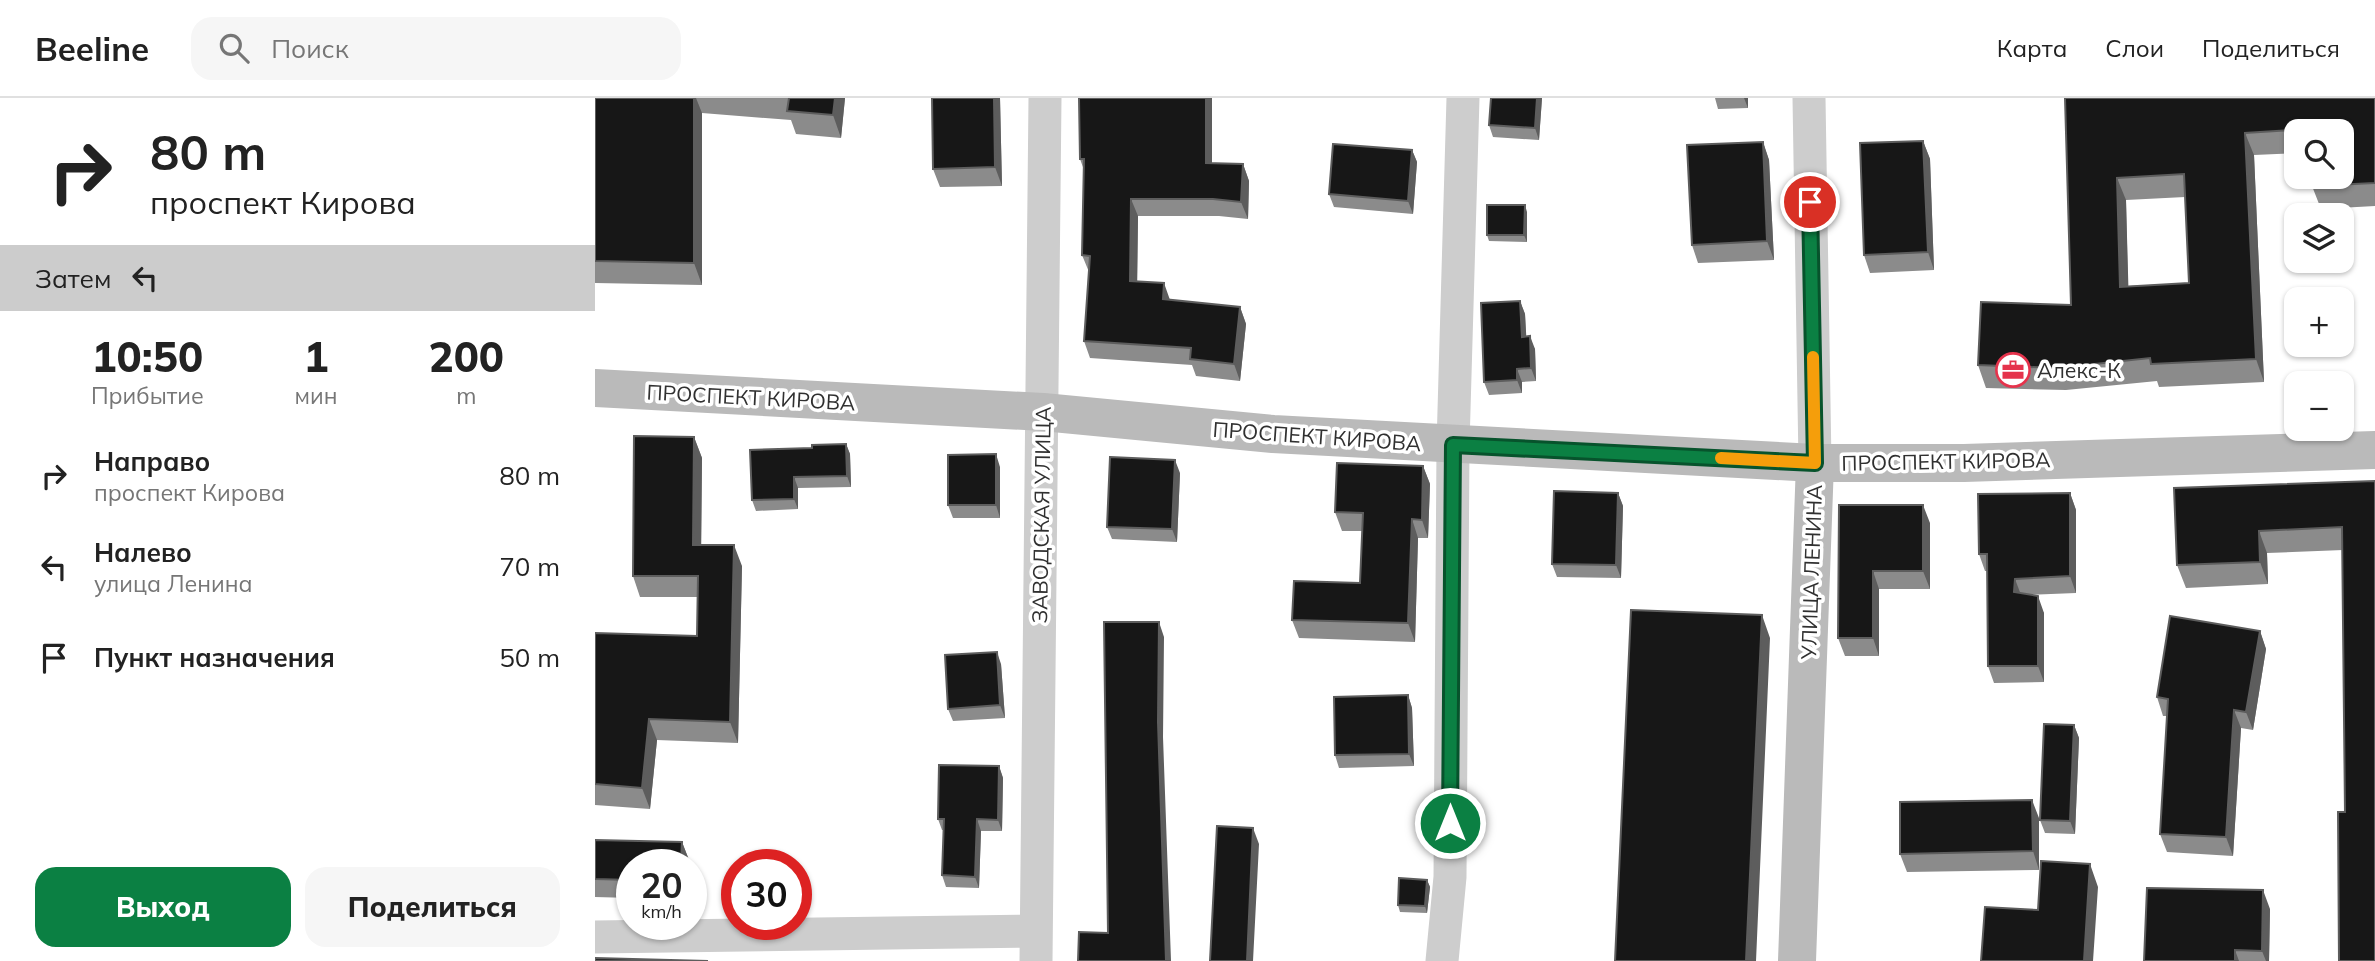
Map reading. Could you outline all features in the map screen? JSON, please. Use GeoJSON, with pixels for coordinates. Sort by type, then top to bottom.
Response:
{"type":"FeatureCollection","features":[{"type":"Feature","properties":{"kind":"street","name":"ЗАВОДСКАЯ УЛИЦА"},"geometry":{"type":"LineString","coordinates":[[1035,946],[1045,98]]}},
{"type":"Feature","properties":{"kind":"street"},"geometry":{"type":"LineString","coordinates":[[1442,961],[1450,877],[1453,445],[1463,98]]}},
{"type":"Feature","properties":{"kind":"street","name":"УЛИЦА ЛЕНИНА"},"geometry":{"type":"LineString","coordinates":[[1797,961],[1815,463],[1809,98]]}},
{"type":"Feature","properties":{"kind":"street","name":"ПРОСПЕКТ КИРОВА"},"geometry":{"type":"LineString","coordinates":[[595,388],[1043,412],[1273,434],[1815,463],[1964,463],[2375,450]]}},
{"type":"Feature","properties":{"kind":"street"},"geometry":{"type":"LineString","coordinates":[[595,937],[1035,946]]}},
{"type":"Feature","properties":{"kind":"building"},"geometry":{"type":"Polygon","coordinates":[[[595,98],[694,98],[694,263],[595,261],[595,98]]]}},
{"type":"Feature","properties":{"kind":"building"},"geometry":{"type":"Polygon","coordinates":[[[789,98],[835,98],[833,115],[787,111],[789,98]]]}},
{"type":"Feature","properties":{"kind":"building"},"geometry":{"type":"Polygon","coordinates":[[[932,98],[994,98],[995,167],[933,169],[932,98]]]}},
{"type":"Feature","properties":{"kind":"building"},"geometry":{"type":"Polygon","coordinates":[[[1079,98],[1206,98],[1206,163],[1243,164],[1241,202],[1213,199],[1131,199],[1130,281],[1164,283],[1163,299],[1240,307],[1234,364],[1190,359],[1191,348],[1084,341],[1090,256],[1082,255],[1084,159],[1080,159],[1079,98]]]}},
{"type":"Feature","properties":{"kind":"building"},"geometry":{"type":"Polygon","coordinates":[[[1491,98],[1537,98],[1535,128],[1489,125],[1491,98]]]}},
{"type":"Feature","properties":{"kind":"building"},"geometry":{"type":"Polygon","coordinates":[[[2065,98],[2375,98],[2375,183],[2354,184],[2354,119],[2284,119],[2284,131],[2245,133],[2256,359],[2151,364],[2150,358],[2057,368],[1978,365],[1981,302],[2071,305],[2065,98]],[[2184,174],[2117,178],[2120,287],[2189,283],[2184,174]]]}},
{"type":"Feature","properties":{"kind":"building"},"geometry":{"type":"Polygon","coordinates":[[[1923,141],[1928,252],[1864,255],[1860,143],[1923,141]]]}},
{"type":"Feature","properties":{"kind":"building"},"geometry":{"type":"Polygon","coordinates":[[[1763,142],[1767,241],[1692,245],[1687,145],[1763,142]]]}},
{"type":"Feature","properties":{"kind":"building"},"geometry":{"type":"Polygon","coordinates":[[[1333,144],[1412,150],[1408,201],[1329,194],[1333,144]]]}},
{"type":"Feature","properties":{"kind":"building"},"geometry":{"type":"Polygon","coordinates":[[[1487,205],[1525,205],[1524,235],[1487,235],[1487,205]]]}},
{"type":"Feature","properties":{"kind":"building"},"geometry":{"type":"Polygon","coordinates":[[[1520,301],[1522,337],[1530,336],[1531,368],[1517,369],[1517,380],[1484,382],[1481,303],[1520,301]]]}},
{"type":"Feature","properties":{"kind":"building"},"geometry":{"type":"Polygon","coordinates":[[[634,436],[694,437],[693,545],[734,545],[730,722],[649,719],[642,788],[595,784],[595,633],[697,636],[698,576],[633,576],[634,436]]]}},
{"type":"Feature","properties":{"kind":"building"},"geometry":{"type":"Polygon","coordinates":[[[846,444],[847,476],[794,477],[794,499],[752,500],[750,450],[846,444]]]}},
{"type":"Feature","properties":{"kind":"building"},"geometry":{"type":"Polygon","coordinates":[[[996,454],[996,505],[948,505],[948,455],[996,454]]]}},
{"type":"Feature","properties":{"kind":"building"},"geometry":{"type":"Polygon","coordinates":[[[1110,457],[1175,460],[1172,529],[1107,527],[1110,457]]]}},
{"type":"Feature","properties":{"kind":"building"},"geometry":{"type":"Polygon","coordinates":[[[1337,463],[1423,466],[1422,520],[1412,519],[1408,623],[1292,620],[1294,581],[1360,583],[1363,513],[1335,512],[1337,463]]]}},
{"type":"Feature","properties":{"kind":"building"},"geometry":{"type":"Polygon","coordinates":[[[2375,481],[2375,961],[2339,961],[2338,812],[2345,812],[2342,527],[2259,531],[2260,562],[2177,565],[2174,488],[2375,481]]]}},
{"type":"Feature","properties":{"kind":"building"},"geometry":{"type":"Polygon","coordinates":[[[1554,491],[1618,493],[1616,565],[1552,564],[1554,491]]]}},
{"type":"Feature","properties":{"kind":"building"},"geometry":{"type":"Polygon","coordinates":[[[2070,493],[2070,576],[2015,579],[2014,592],[2038,596],[2038,666],[1988,666],[1987,554],[1979,554],[1978,494],[2070,493]]]}},
{"type":"Feature","properties":{"kind":"building"},"geometry":{"type":"Polygon","coordinates":[[[1839,505],[1923,505],[1923,571],[1873,571],[1873,638],[1838,638],[1839,505]]]}},
{"type":"Feature","properties":{"kind":"building"},"geometry":{"type":"Polygon","coordinates":[[[1631,610],[1762,615],[1746,961],[1615,961],[1631,610]]]}},
{"type":"Feature","properties":{"kind":"building"},"geometry":{"type":"Polygon","coordinates":[[[2170,616],[2260,631],[2246,712],[2234,710],[2226,837],[2160,834],[2168,699],[2157,697],[2170,616]]]}},
{"type":"Feature","properties":{"kind":"building"},"geometry":{"type":"Polygon","coordinates":[[[1104,622],[1159,622],[1158,722],[1166,961],[1078,961],[1079,932],[1108,933],[1104,622]]]}},
{"type":"Feature","properties":{"kind":"building"},"geometry":{"type":"Polygon","coordinates":[[[997,652],[1000,705],[948,709],[945,655],[997,652]]]}},
{"type":"Feature","properties":{"kind":"building"},"geometry":{"type":"Polygon","coordinates":[[[1408,695],[1409,754],[1335,755],[1334,697],[1408,695]]]}},
{"type":"Feature","properties":{"kind":"building"},"geometry":{"type":"Polygon","coordinates":[[[2044,724],[2074,725],[2070,821],[2040,820],[2044,724]]]}},
{"type":"Feature","properties":{"kind":"building"},"geometry":{"type":"Polygon","coordinates":[[[939,765],[999,766],[998,820],[977,819],[975,877],[942,875],[944,819],[938,819],[939,765]]]}},
{"type":"Feature","properties":{"kind":"building"},"geometry":{"type":"Polygon","coordinates":[[[2032,800],[2033,851],[1900,854],[1900,802],[2032,800]]]}},
{"type":"Feature","properties":{"kind":"building"},"geometry":{"type":"Polygon","coordinates":[[[1217,826],[1253,828],[1247,961],[1210,961],[1217,826]]]}},
{"type":"Feature","properties":{"kind":"building"},"geometry":{"type":"Polygon","coordinates":[[[595,840],[682,842],[682,849],[616,849],[616,880],[595,879],[595,840]]]}},
{"type":"Feature","properties":{"kind":"building"},"geometry":{"type":"Polygon","coordinates":[[[2041,861],[2090,864],[2084,961],[1981,961],[1985,907],[2038,910],[2041,861]]]}},
{"type":"Feature","properties":{"kind":"building"},"geometry":{"type":"Polygon","coordinates":[[[1399,878],[1427,880],[1425,906],[1398,905],[1399,878]]]}},
{"type":"Feature","properties":{"kind":"building"},"geometry":{"type":"Polygon","coordinates":[[[2147,888],[2263,890],[2262,951],[2235,950],[2235,961],[2144,961],[2147,888]]]}},
{"type":"Feature","properties":{"kind":"building"},"geometry":{"type":"Polygon","coordinates":[[[595,958],[708,961],[595,961],[595,958]]]}},
{"type":"Feature","properties":{"kind":"slow traffic"},"geometry":{"type":"LineString","coordinates":[[1721,458],[1815,463],[1813,357]]}},
{"type":"Feature","properties":{"kind":"place","name":"Алекс-К"},"geometry":{"type":"Point","coordinates":[2013,370]}},
{"type":"Feature","properties":{"kind":"route"},"geometry":{"type":"LineString","coordinates":[[1450,823],[1453,445],[1815,463],[1810,202]]}}]}
